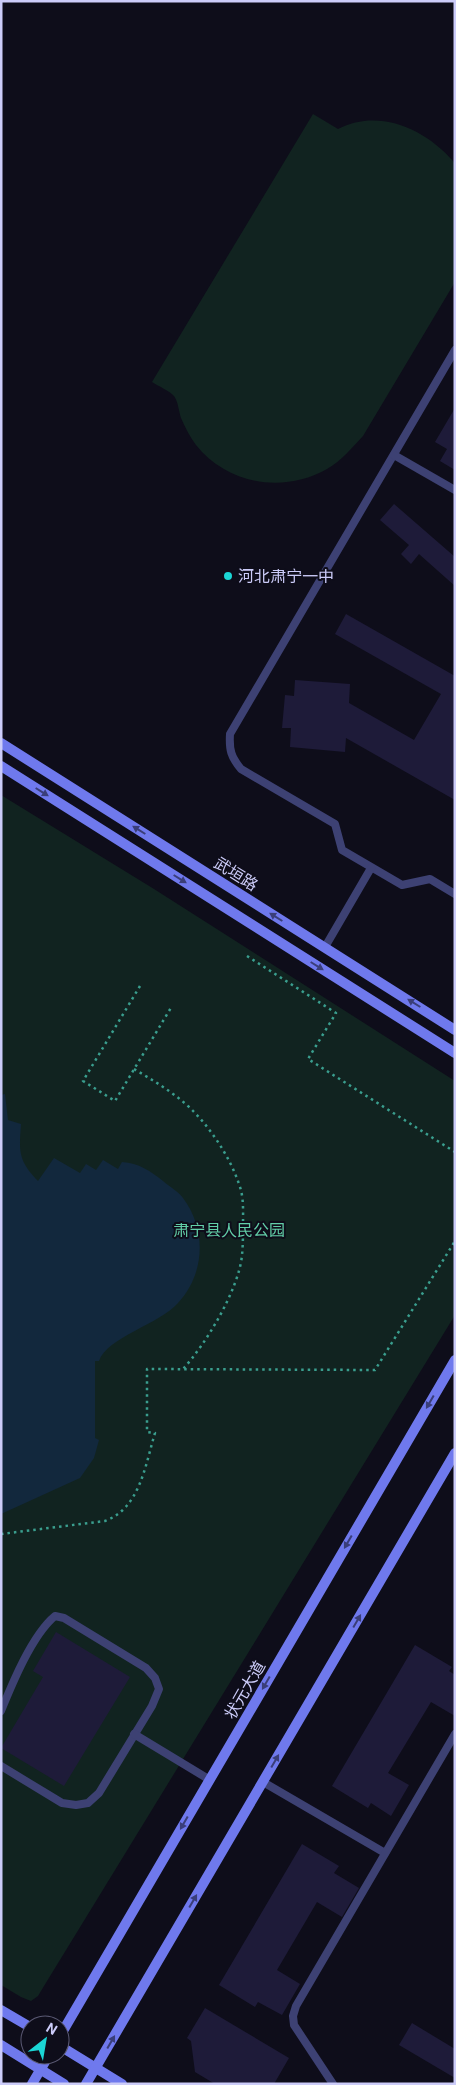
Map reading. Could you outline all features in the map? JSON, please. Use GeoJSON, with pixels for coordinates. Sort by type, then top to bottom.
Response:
{"type":"FeatureCollection","features":[{"type":"Feature","properties":{"kind":"main road","name":"武垣路"},"geometry":{"type":"LineString","coordinates":[[1,743],[455,1030]]}},
{"type":"Feature","properties":{"kind":"main road"},"geometry":{"type":"LineString","coordinates":[[1,766],[455,1053]]}},
{"type":"Feature","properties":{"kind":"main road","name":"状元大道"},"geometry":{"type":"LineString","coordinates":[[70,2019],[455,1360]]}},
{"type":"Feature","properties":{"kind":"main road"},"geometry":{"type":"LineString","coordinates":[[86,2084],[455,1453]]}},
{"type":"Feature","properties":{"kind":"main road"},"geometry":{"type":"LineString","coordinates":[[1,2010],[20,2021]]}},
{"type":"Feature","properties":{"kind":"main road"},"geometry":{"type":"LineString","coordinates":[[1,2046],[64,2084]]}},
{"type":"Feature","properties":{"kind":"main road"},"geometry":{"type":"LineString","coordinates":[[70,2052],[122,2084]]}},
{"type":"Feature","properties":{"kind":"main road"},"geometry":{"type":"LineString","coordinates":[[32,2084],[43,2065]]}},
{"type":"Feature","properties":{"kind":"lane"},"geometry":{"type":"LineString","coordinates":[[455,350],[230,734],[229,749],[232,758],[241,769],[335,824],[342,850],[402,885],[430,880],[455,894]]}},
{"type":"Feature","properties":{"kind":"lane"},"geometry":{"type":"LineString","coordinates":[[394,454],[455,490]]}},
{"type":"Feature","properties":{"kind":"lane"},"geometry":{"type":"LineString","coordinates":[[324,947],[371,868]]}},
{"type":"Feature","properties":{"kind":"lane"},"geometry":{"type":"LineString","coordinates":[[1,1711],[17,1672],[47,1622],[55,1616],[64,1618],[146,1668],[155,1678],[159,1689],[152,1706],[99,1793],[88,1803],[76,1805],[62,1803],[1,1766]]}},
{"type":"Feature","properties":{"kind":"lane"},"geometry":{"type":"LineString","coordinates":[[134,1734],[210,1780]]}},
{"type":"Feature","properties":{"kind":"lane"},"geometry":{"type":"LineString","coordinates":[[333,2084],[294,2025],[293,2016],[296,2006],[455,1734]]}},
{"type":"Feature","properties":{"kind":"lane"},"geometry":{"type":"LineString","coordinates":[[263,1782],[385,1853]]}},
{"type":"Feature","properties":{"kind":"path"},"geometry":{"type":"LineString","coordinates":[[247,956],[336,1013],[308,1059],[455,1152]]}},
{"type":"Feature","properties":{"kind":"path"},"geometry":{"type":"LineString","coordinates":[[140,986],[83,1081],[115,1101],[172,1006]]}},
{"type":"Feature","properties":{"kind":"path"},"geometry":{"type":"LineString","coordinates":[[134,1069],[167,1089],[191,1109],[211,1133],[227,1158],[240,1185],[244,1205],[242,1256],[236,1277],[226,1303],[212,1328],[197,1353],[183,1369]]}},
{"type":"Feature","properties":{"kind":"path"},"geometry":{"type":"LineString","coordinates":[[1,1534],[105,1521],[117,1516],[127,1508],[137,1492],[155,1433],[147,1432],[147,1369],[375,1370],[455,1241]]}},
{"type":"Feature","properties":{"kind":"green space"},"geometry":{"type":"Polygon","coordinates":[[[313,114],[338,129],[354,123],[369,121],[385,121],[400,125],[415,131],[429,140],[453,161],[455,164],[455,282],[363,436],[346,454],[327,469],[310,477],[274,483],[257,481],[223,469],[209,458],[196,445],[188,432],[174,396],[152,382],[313,114]]]}},
{"type":"Feature","properties":{"kind":"green space","name":"肃宁县人民公园"},"geometry":{"type":"Polygon","coordinates":[[[1,795],[154,889],[455,1081],[455,1315],[38,1996],[31,2001],[1,1985],[1,795]]]}},
{"type":"Feature","properties":{"kind":"water"},"geometry":{"type":"Polygon","coordinates":[[[5,1094],[8,1120],[21,1124],[20,1149],[23,1161],[38,1181],[54,1158],[80,1173],[86,1164],[96,1170],[103,1160],[118,1169],[122,1162],[139,1166],[158,1177],[183,1198],[196,1224],[200,1252],[194,1279],[178,1303],[159,1318],[112,1345],[104,1352],[99,1361],[95,1361],[95,1438],[99,1440],[94,1458],[80,1478],[1,1514],[1,1095],[5,1094]]]}},
{"type":"Feature","properties":{"kind":"building"},"geometry":{"type":"Polygon","coordinates":[[[455,408],[455,470],[440,461],[447,449],[435,442],[455,408]]]}},
{"type":"Feature","properties":{"kind":"building"},"geometry":{"type":"Polygon","coordinates":[[[394,504],[455,557],[455,586],[419,554],[411,564],[401,554],[409,545],[380,520],[394,504]]]}},
{"type":"Feature","properties":{"kind":"building"},"geometry":{"type":"Polygon","coordinates":[[[346,614],[455,676],[455,800],[346,738],[345,752],[290,747],[291,728],[282,728],[285,695],[294,696],[295,680],[350,684],[349,703],[414,740],[441,694],[335,634],[346,614]]]}},
{"type":"Feature","properties":{"kind":"building"},"geometry":{"type":"Polygon","coordinates":[[[56,1632],[130,1677],[64,1786],[1,1748],[43,1677],[33,1671],[56,1632]]]}},
{"type":"Feature","properties":{"kind":"building"},"geometry":{"type":"Polygon","coordinates":[[[415,1645],[452,1667],[449,1671],[455,1675],[455,1716],[431,1702],[388,1773],[409,1785],[391,1816],[371,1803],[368,1808],[332,1786],[415,1645]]]}},
{"type":"Feature","properties":{"kind":"building"},"geometry":{"type":"Polygon","coordinates":[[[302,1844],[339,1866],[334,1873],[359,1888],[342,1917],[317,1902],[277,1970],[300,1984],[282,2015],[258,2002],[255,2007],[219,1985],[302,1844]]]}},
{"type":"Feature","properties":{"kind":"building"},"geometry":{"type":"Polygon","coordinates":[[[205,2008],[289,2058],[274,2084],[215,2084],[195,2072],[191,2041],[187,2038],[205,2008]]]}},
{"type":"Feature","properties":{"kind":"building"},"geometry":{"type":"Polygon","coordinates":[[[412,2023],[455,2049],[455,2078],[399,2045],[412,2023]]]}},
{"type":"Feature","properties":{"kind":"place","name":"河北肃宁一中"},"geometry":{"type":"Point","coordinates":[228,576]}}]}
